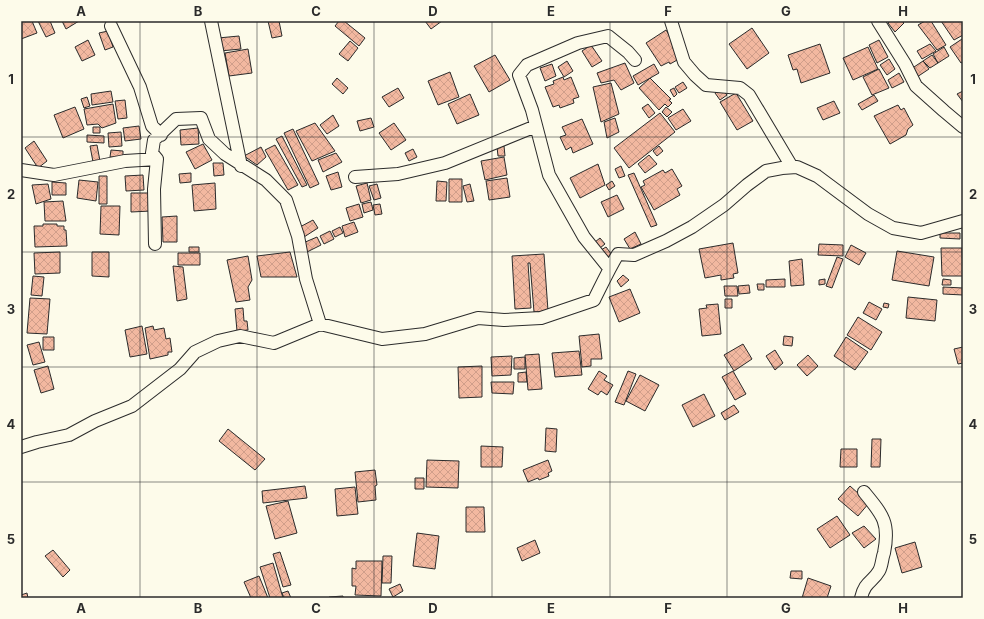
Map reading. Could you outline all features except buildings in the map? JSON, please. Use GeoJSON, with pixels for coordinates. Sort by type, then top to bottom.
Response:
{"type":"FeatureCollection","features":[{"type":"Feature","properties":{"kind":"street"},"geometry":{"type":"LineString","coordinates":[[211,21],[242,166]]}},
{"type":"Feature","properties":{"kind":"street"},"geometry":{"type":"LineString","coordinates":[[671,21],[684,62],[706,85],[740,88],[749,96],[792,167]]}},
{"type":"Feature","properties":{"kind":"street"},"geometry":{"type":"LineString","coordinates":[[878,21],[905,64],[916,86],[963,127]]}},
{"type":"Feature","properties":{"kind":"street"},"geometry":{"type":"LineString","coordinates":[[111,26],[140,86],[152,126],[161,135]]}},
{"type":"Feature","properties":{"kind":"street"},"geometry":{"type":"LineString","coordinates":[[609,268],[584,236],[549,175],[532,110],[519,75],[527,65],[578,43],[608,36],[628,52],[635,60]]}},
{"type":"Feature","properties":{"kind":"street"},"geometry":{"type":"LineString","coordinates":[[155,244],[154,189],[157,159],[152,153],[154,140],[176,120],[201,118],[209,139],[225,154],[266,180],[286,200],[298,236],[306,279],[320,324]]}},
{"type":"Feature","properties":{"kind":"street"},"geometry":{"type":"LineString","coordinates":[[356,177],[398,174],[445,163],[536,126]]}},
{"type":"Feature","properties":{"kind":"street"},"geometry":{"type":"LineString","coordinates":[[21,170],[54,175],[125,161],[157,159]]}},
{"type":"Feature","properties":{"kind":"street"},"geometry":{"type":"LineString","coordinates":[[21,447],[37,442],[69,436],[95,422],[132,406],[180,369],[195,352],[218,341],[240,336],[274,343],[320,324],[382,339],[425,334],[478,318],[504,320],[542,318],[594,300],[603,284],[609,268],[618,254],[634,255],[666,241],[692,227],[724,205],[766,171],[797,167],[817,176],[868,214],[893,228],[921,233],[963,221]]}},
{"type":"Feature","properties":{"kind":"street"},"geometry":{"type":"LineString","coordinates":[[861,598],[863,588],[880,570],[886,544],[886,528],[883,517],[864,492]]}}]}
